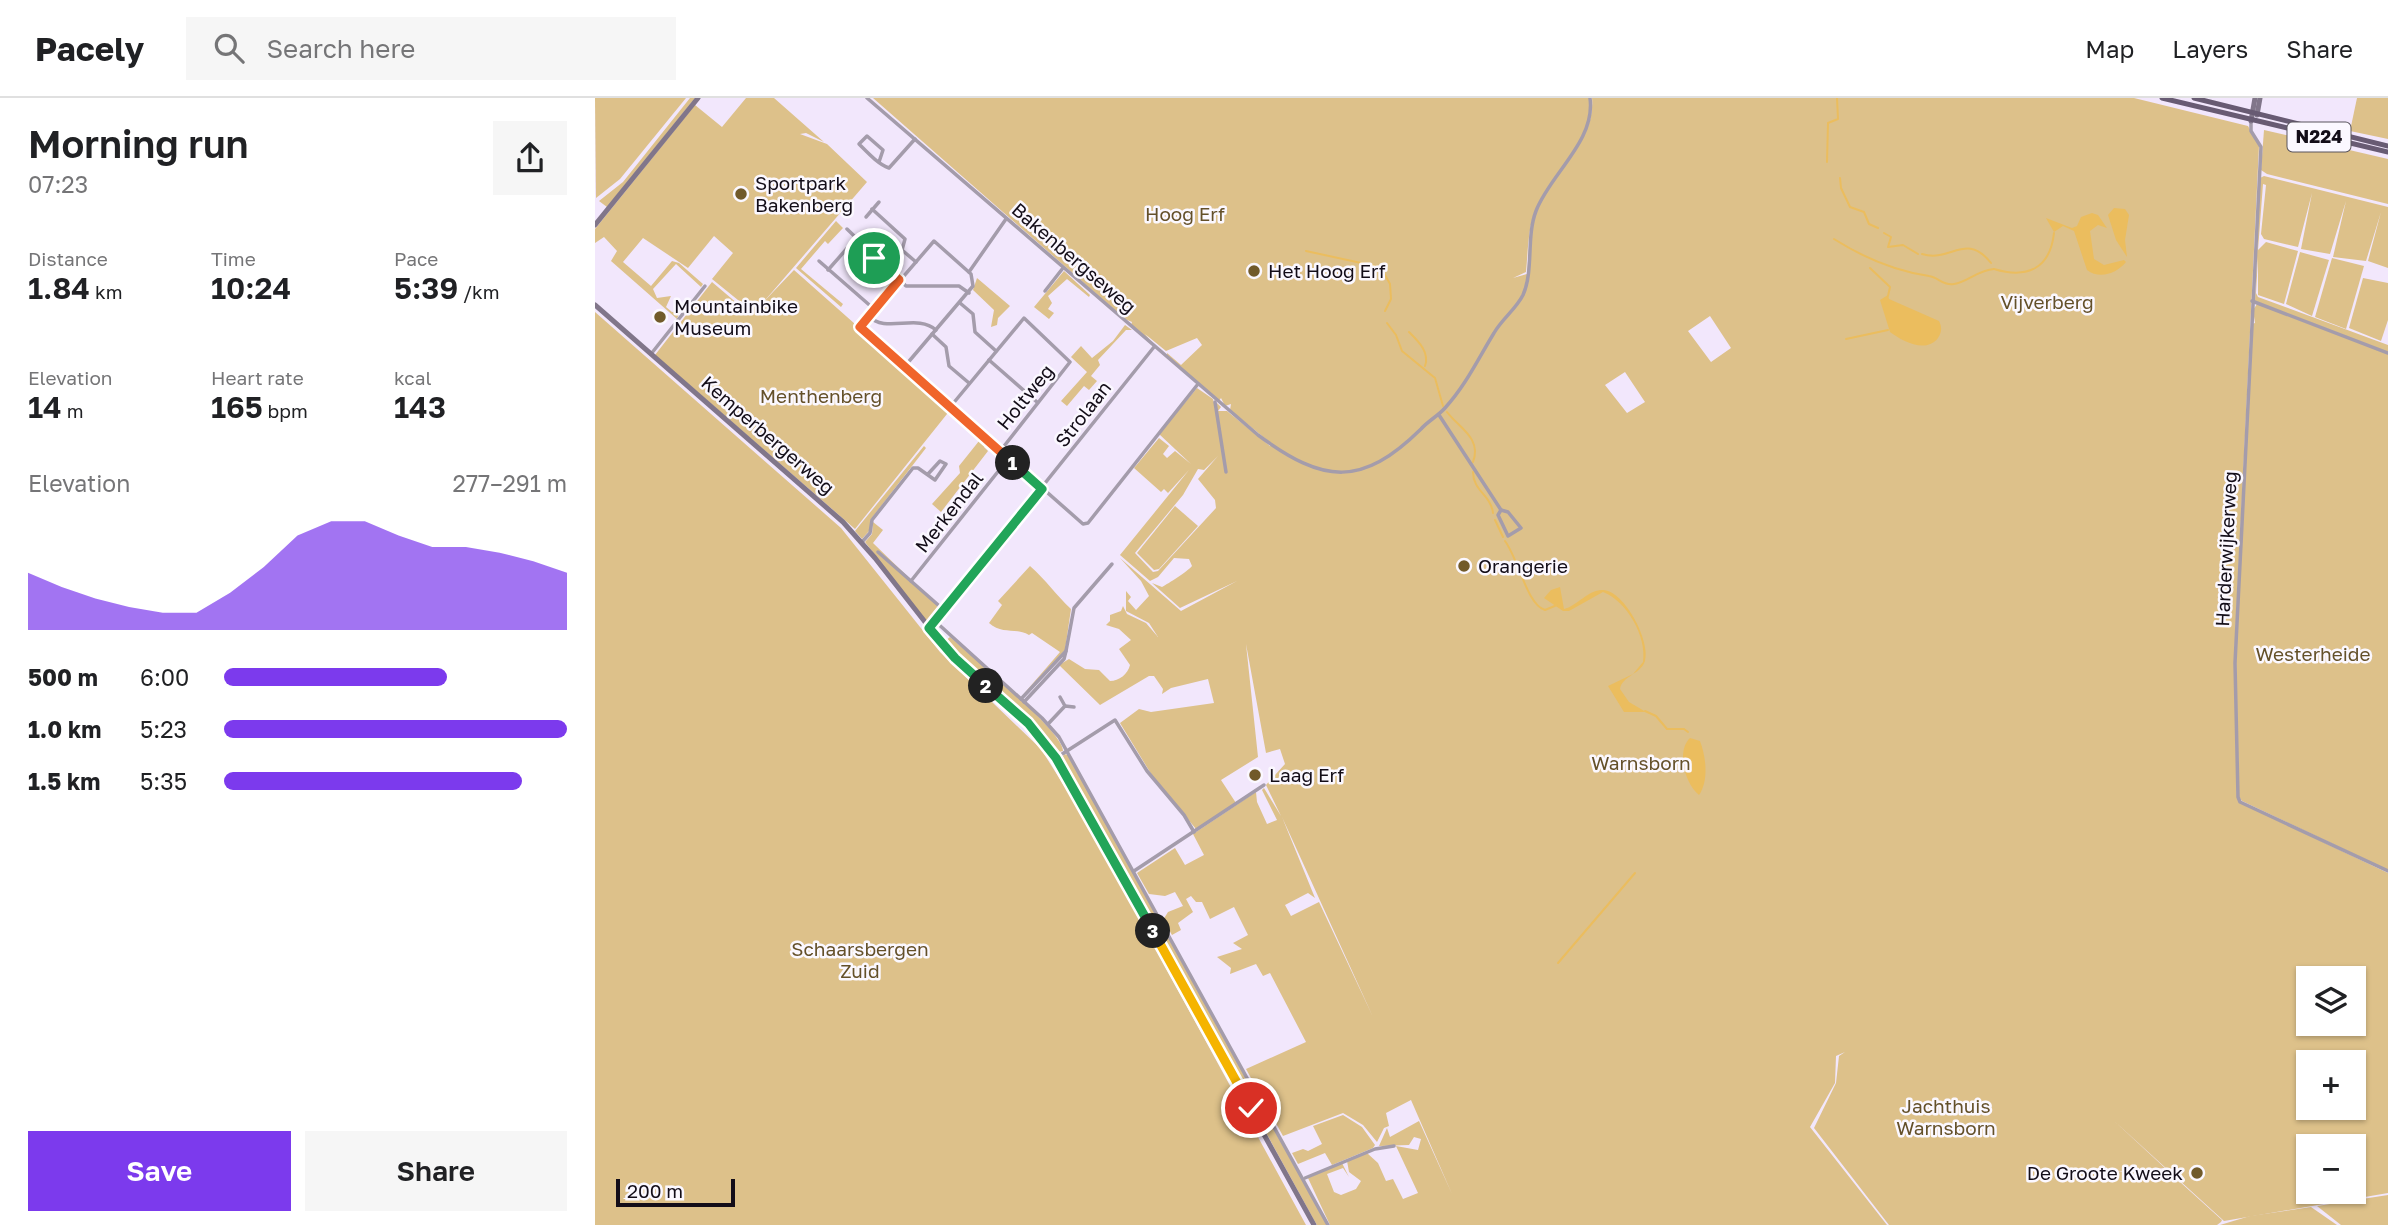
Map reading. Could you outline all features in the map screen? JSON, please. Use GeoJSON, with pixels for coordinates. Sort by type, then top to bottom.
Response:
{"type":"FeatureCollection","features":[{"type":"Feature","properties":{"kind":"main road"},"geometry":{"type":"LineString","coordinates":[[595,226],[698,98]]}},
{"type":"Feature","properties":{"kind":"main road","name":"N224"},"geometry":{"type":"LineString","coordinates":[[2162,98],[2388,152]]}},
{"type":"Feature","properties":{"kind":"main road","name":"N224"},"geometry":{"type":"LineString","coordinates":[[2194,98],[2388,146]]}},
{"type":"Feature","properties":{"kind":"main road"},"geometry":{"type":"LineString","coordinates":[[2253,121],[2257,98]]}},
{"type":"Feature","properties":{"kind":"main road","name":"Kemperbergerweg"},"geometry":{"type":"LineString","coordinates":[[595,305],[862,542],[950,653],[1021,717],[1056,758],[1314,1225]]}},
{"type":"Feature","properties":{"kind":"street","name":"Bakenbergseweg"},"geometry":{"type":"LineString","coordinates":[[867,98],[1226,409],[1292,458],[1327,471],[1347,473],[1370,467],[1386,459],[1438,414],[1472,374],[1495,331],[1522,297],[1535,212],[1580,139],[1591,108],[1590,98]]}},
{"type":"Feature","properties":{"kind":"street","name":"Harderwijkerweg"},"geometry":{"type":"LineString","coordinates":[[2253,121],[2254,136],[2261,147],[2235,663],[2238,797],[2241,802],[2388,871]]}},
{"type":"Feature","properties":{"kind":"street"},"geometry":{"type":"LineString","coordinates":[[879,162],[883,150],[867,136],[859,144],[879,162],[886,168],[892,167],[915,139]]}},
{"type":"Feature","properties":{"kind":"street"},"geometry":{"type":"LineString","coordinates":[[866,217],[879,202]]}},
{"type":"Feature","properties":{"kind":"street"},"geometry":{"type":"LineString","coordinates":[[872,209],[905,239],[901,248],[916,262]]}},
{"type":"Feature","properties":{"kind":"street"},"geometry":{"type":"LineString","coordinates":[[968,272],[1006,219]]}},
{"type":"Feature","properties":{"kind":"street"},"geometry":{"type":"LineString","coordinates":[[847,229],[908,287],[959,286],[969,293]]}},
{"type":"Feature","properties":{"kind":"street"},"geometry":{"type":"LineString","coordinates":[[828,270],[857,237]]}},
{"type":"Feature","properties":{"kind":"street"},"geometry":{"type":"LineString","coordinates":[[905,366],[969,293],[973,281],[968,272],[934,241],[860,327],[1083,524],[1088,523],[1198,384]]}},
{"type":"Feature","properties":{"kind":"street"},"geometry":{"type":"LineString","coordinates":[[819,261],[874,309]]}},
{"type":"Feature","properties":{"kind":"street"},"geometry":{"type":"LineString","coordinates":[[1045,291],[1063,268]]}},
{"type":"Feature","properties":{"kind":"street"},"geometry":{"type":"LineString","coordinates":[[651,354],[705,286]]}},
{"type":"Feature","properties":{"kind":"street"},"geometry":{"type":"LineString","coordinates":[[2252,301],[2388,353]]}},
{"type":"Feature","properties":{"kind":"street"},"geometry":{"type":"LineString","coordinates":[[951,406],[996,351],[975,332],[972,314],[960,303]]}},
{"type":"Feature","properties":{"kind":"street"},"geometry":{"type":"LineString","coordinates":[[868,316],[876,323],[926,323],[936,330]]}},
{"type":"Feature","properties":{"kind":"street","name":"Holtweg"},"geometry":{"type":"LineString","coordinates":[[996,351],[1021,319],[1070,360],[1001,450]]}},
{"type":"Feature","properties":{"kind":"street"},"geometry":{"type":"LineString","coordinates":[[932,334],[946,347],[949,366],[969,384]]}},
{"type":"Feature","properties":{"kind":"street","name":"Strolaan"},"geometry":{"type":"LineString","coordinates":[[931,631],[1154,347]]}},
{"type":"Feature","properties":{"kind":"street"},"geometry":{"type":"LineString","coordinates":[[989,360],[1038,403]]}},
{"type":"Feature","properties":{"kind":"street"},"geometry":{"type":"LineString","coordinates":[[1214,399],[1226,472]]}},
{"type":"Feature","properties":{"kind":"street"},"geometry":{"type":"LineString","coordinates":[[1216,412],[1226,409]]}},
{"type":"Feature","properties":{"kind":"street"},"geometry":{"type":"LineString","coordinates":[[1438,414],[1501,510],[1508,512],[1521,528],[1508,536],[1498,515],[1501,510]]}},
{"type":"Feature","properties":{"kind":"street","name":"Merkendal"},"geometry":{"type":"LineString","coordinates":[[912,582],[1008,459]]}},
{"type":"Feature","properties":{"kind":"street"},"geometry":{"type":"LineString","coordinates":[[862,542],[870,533],[872,520],[913,468],[936,479],[946,464],[940,461],[928,474]]}},
{"type":"Feature","properties":{"kind":"street"},"geometry":{"type":"LineString","coordinates":[[879,552],[945,611]]}},
{"type":"Feature","properties":{"kind":"street"},"geometry":{"type":"LineString","coordinates":[[1022,700],[1065,653],[1074,608],[1112,564]]}},
{"type":"Feature","properties":{"kind":"street"},"geometry":{"type":"LineString","coordinates":[[936,622],[1048,724],[1067,751],[1328,1225]]}},
{"type":"Feature","properties":{"kind":"street"},"geometry":{"type":"LineString","coordinates":[[1060,696],[1065,706]]}},
{"type":"Feature","properties":{"kind":"street"},"geometry":{"type":"LineString","coordinates":[[1048,724],[1065,706]]}},
{"type":"Feature","properties":{"kind":"street"},"geometry":{"type":"LineString","coordinates":[[1065,706],[1074,707]]}},
{"type":"Feature","properties":{"kind":"street"},"geometry":{"type":"LineString","coordinates":[[1056,758],[1110,721],[1116,721],[1147,772],[1184,815],[1194,832]]}},
{"type":"Feature","properties":{"kind":"street"},"geometry":{"type":"LineString","coordinates":[[1134,871],[1264,785]]}},
{"type":"Feature","properties":{"kind":"street"},"geometry":{"type":"LineString","coordinates":[[1304,1179],[1376,1148],[1394,1146]]}},
{"type":"Feature","properties":{"kind":"green space"},"geometry":{"type":"Polygon","coordinates":[[[595,98],[686,98],[620,179],[596,198],[595,98]]]}},
{"type":"Feature","properties":{"kind":"green space"},"geometry":{"type":"Polygon","coordinates":[[[690,98],[695,98],[607,207],[599,201],[623,182],[690,98]]]}},
{"type":"Feature","properties":{"kind":"green space","name":"Sportpark Bakenberg"},"geometry":{"type":"Polygon","coordinates":[[[746,98],[774,98],[824,142],[806,133],[800,134],[827,144],[867,182],[754,313],[712,279],[733,253],[714,236],[688,268],[643,238],[623,262],[651,286],[672,261],[679,263],[703,284],[701,287],[676,264],[653,289],[657,298],[671,296],[666,307],[672,312],[680,311],[677,319],[611,261],[617,251],[604,237],[595,243],[595,229],[695,105],[722,127],[746,98]]]}},
{"type":"Feature","properties":{"kind":"green space","name":"Warnsborn"},"geometry":{"type":"Polygon","coordinates":[[[873,98],[1589,98],[1586,128],[1571,156],[1543,195],[1533,215],[1526,272],[1513,278],[1527,274],[1534,217],[1544,196],[1572,156],[1587,129],[1592,98],[2134,98],[2248,126],[2259,146],[2234,663],[2237,797],[2241,803],[2388,873],[2388,1193],[2366,1197],[2366,1134],[2296,1134],[2296,1204],[2324,1204],[2224,1221],[2112,1119],[2165,1168],[2115,1172],[2169,1172],[2222,1220],[2221,1222],[2217,1225],[1889,1225],[1814,1128],[1836,1083],[1839,1056],[1845,1052],[1836,1056],[1835,1083],[1810,1127],[1887,1225],[1330,1225],[1308,1178],[1342,1163],[1349,1177],[1343,1168],[1327,1174],[1334,1192],[1341,1195],[1356,1189],[1361,1181],[1349,1172],[1347,1161],[1367,1153],[1378,1163],[1386,1181],[1393,1179],[1403,1199],[1418,1193],[1396,1146],[1418,1150],[1421,1139],[1414,1137],[1409,1145],[1379,1146],[1387,1128],[1390,1137],[1419,1121],[1452,1194],[1411,1100],[1386,1113],[1389,1126],[1384,1128],[1377,1142],[1363,1125],[1343,1113],[1283,1136],[1246,1069],[1306,1042],[1270,973],[1263,976],[1256,964],[1230,974],[1231,968],[1217,957],[1242,949],[1233,943],[1248,935],[1234,907],[1210,919],[1202,902],[1196,902],[1191,896],[1186,899],[1193,912],[1178,923],[1181,930],[1172,935],[1163,920],[1168,912],[1183,906],[1175,892],[1165,896],[1149,894],[1137,873],[1175,848],[1185,865],[1204,855],[1193,834],[1256,792],[1257,802],[1267,824],[1277,820],[1262,790],[1264,788],[1281,816],[1266,785],[1285,764],[1280,749],[1266,753],[1246,644],[1258,757],[1221,780],[1236,803],[1196,829],[1153,777],[1120,723],[1139,709],[1151,712],[1214,703],[1208,679],[1171,688],[1162,694],[1163,689],[1154,676],[1149,676],[1100,705],[1059,665],[1069,659],[1085,669],[1099,670],[1110,681],[1123,676],[1130,665],[1119,649],[1131,640],[1119,629],[1106,625],[1110,621],[1110,615],[1121,611],[1123,606],[1127,614],[1146,623],[1158,637],[1149,623],[1126,611],[1126,591],[1131,597],[1128,601],[1136,610],[1149,596],[1141,581],[1120,558],[1181,611],[1237,581],[1180,608],[1152,583],[1162,587],[1173,580],[1192,566],[1189,559],[1174,558],[1158,577],[1150,581],[1120,555],[1189,470],[1168,493],[1164,489],[1161,492],[1134,468],[1159,438],[1169,446],[1163,454],[1167,458],[1175,451],[1191,464],[1159,434],[1197,388],[1213,399],[1216,411],[1217,403],[1221,407],[1218,411],[1227,411],[1270,446],[1272,444],[1230,410],[1231,404],[1225,406],[1221,398],[1219,401],[1167,356],[1167,353],[1181,365],[1202,345],[1197,338],[1166,351],[1145,334],[1157,348],[1131,325],[1132,322],[1125,319],[873,98]],[[1710,316],[1688,331],[1711,362],[1731,348],[1710,316]],[[1625,372],[1605,385],[1627,413],[1645,402],[1625,372]],[[1218,456],[1204,470],[1198,469],[1183,495],[1135,553],[1153,572],[1158,571],[1216,508],[1215,500],[1198,479],[1218,456]],[[1282,817],[1315,898],[1308,893],[1285,905],[1291,916],[1319,902],[1373,1017],[1282,817]]]}},
{"type":"Feature","properties":{"kind":"green space"},"geometry":{"type":"Polygon","coordinates":[[[2357,98],[2388,98],[2388,139],[2350,131],[2357,98]]]}},
{"type":"Feature","properties":{"kind":"green space"},"geometry":{"type":"Polygon","coordinates":[[[2264,130],[2388,159],[2388,204],[2267,174],[2261,170],[2264,130]]]}},
{"type":"Feature","properties":{"kind":"green space"},"geometry":{"type":"Polygon","coordinates":[[[2264,176],[2388,207],[2388,268],[2368,261],[2381,212],[2366,261],[2333,257],[2346,201],[2330,254],[2301,249],[2312,193],[2298,247],[2264,239],[2261,234],[2266,185],[2263,184],[2258,250],[2266,242],[2298,251],[2284,304],[2258,295],[2258,257],[2256,293],[2258,297],[2388,345],[2388,352],[2255,301],[2260,178],[2264,176]]]}},
{"type":"Feature","properties":{"kind":"green space"},"geometry":{"type":"Polygon","coordinates":[[[836,221],[843,228],[828,244],[825,241],[801,269],[843,304],[841,307],[796,268],[836,221]]]}},
{"type":"Feature","properties":{"kind":"green space"},"geometry":{"type":"Polygon","coordinates":[[[2300,252],[2329,260],[2312,316],[2286,304],[2300,252]]]}},
{"type":"Feature","properties":{"kind":"green space"},"geometry":{"type":"Polygon","coordinates":[[[2332,258],[2364,266],[2346,329],[2315,317],[2332,258]]]}},
{"type":"Feature","properties":{"kind":"green space","name":"Menthenberg"},"geometry":{"type":"Polygon","coordinates":[[[794,270],[951,409],[855,529],[655,355],[712,282],[751,315],[794,270]]]}},
{"type":"Feature","properties":{"kind":"green space"},"geometry":{"type":"Polygon","coordinates":[[[1064,271],[1090,295],[1089,297],[1067,279],[1048,296],[1052,303],[1048,309],[1054,313],[1049,319],[1034,307],[1064,271]]]}},
{"type":"Feature","properties":{"kind":"green space"},"geometry":{"type":"Polygon","coordinates":[[[977,278],[1010,306],[998,318],[997,325],[991,327],[994,310],[973,290],[977,278]]]}},
{"type":"Feature","properties":{"kind":"green space"},"geometry":{"type":"Polygon","coordinates":[[[2363,278],[2388,283],[2388,320],[2381,341],[2349,328],[2363,278]]]}},
{"type":"Feature","properties":{"kind":"green space","name":"Westerheide"},"geometry":{"type":"Polygon","coordinates":[[[2257,304],[2388,354],[2388,870],[2242,801],[2239,797],[2236,662],[2252,324],[2255,323],[2253,310],[2257,304]]]}},
{"type":"Feature","properties":{"kind":"green space","name":"Schaarsbergen Zuid"},"geometry":{"type":"Polygon","coordinates":[[[595,312],[841,528],[940,652],[1041,749],[1083,816],[1306,1225],[595,1225],[595,312]]]}},
{"type":"Feature","properties":{"kind":"green space"},"geometry":{"type":"Polygon","coordinates":[[[1125,325],[1132,330],[1126,330],[1098,360],[1100,365],[1091,376],[1097,381],[1089,390],[1084,386],[1067,406],[1061,401],[1087,372],[1071,357],[1081,346],[1092,358],[1113,341],[1125,325]]]}},
{"type":"Feature","properties":{"kind":"green space"},"geometry":{"type":"Polygon","coordinates":[[[983,436],[989,442],[984,447],[988,451],[941,512],[932,504],[960,473],[959,466],[983,436]]]}},
{"type":"Feature","properties":{"kind":"green space"},"geometry":{"type":"Polygon","coordinates":[[[924,446],[926,448],[871,519],[870,530],[862,539],[855,531],[924,446]]]}},
{"type":"Feature","properties":{"kind":"green space"},"geometry":{"type":"Polygon","coordinates":[[[1175,506],[1198,526],[1159,569],[1154,570],[1137,553],[1175,506]]]}},
{"type":"Feature","properties":{"kind":"green space"},"geometry":{"type":"Polygon","coordinates":[[[873,522],[883,530],[873,543],[941,609],[932,623],[926,622],[865,542],[872,534],[873,522]]]}},
{"type":"Feature","properties":{"kind":"green space"},"geometry":{"type":"Polygon","coordinates":[[[1030,566],[1071,609],[1065,650],[1021,697],[1060,652],[1032,633],[1029,635],[1004,630],[989,623],[1002,605],[998,601],[1030,566]]]}},
{"type":"Feature","properties":{"kind":"green space"},"geometry":{"type":"Polygon","coordinates":[[[950,637],[1033,711],[1059,741],[1063,751],[1055,753],[1032,724],[949,649],[944,642],[950,637]]]}},
{"type":"Feature","properties":{"kind":"green space"},"geometry":{"type":"Polygon","coordinates":[[[1064,754],[1068,755],[1161,922],[1154,928],[1061,761],[1064,754]]]}},
{"type":"Feature","properties":{"kind":"green space"},"geometry":{"type":"Polygon","coordinates":[[[1162,923],[1327,1225],[1317,1225],[1314,1220],[1154,929],[1162,923]]]}},
{"type":"Feature","properties":{"kind":"green space"},"geometry":{"type":"Polygon","coordinates":[[[1343,1115],[1362,1127],[1375,1145],[1373,1148],[1332,1165],[1325,1153],[1298,1164],[1292,1153],[1303,1149],[1308,1151],[1322,1144],[1313,1126],[1343,1115]]]}},
{"type":"Feature","properties":{"kind":"green space"},"geometry":{"type":"Polygon","coordinates":[[[2388,1195],[2388,1225],[2341,1225],[2317,1206],[2366,1204],[2366,1198],[2388,1195]]]}},
{"type":"Feature","properties":{"kind":"green space"},"geometry":{"type":"Polygon","coordinates":[[[2311,1207],[2337,1225],[2220,1225],[2250,1216],[2311,1207]]]}},
{"type":"Feature","properties":{"kind":"shaded area"},"geometry":{"type":"Polygon","coordinates":[[[2114,208],[2125,209],[2129,215],[2125,240],[2127,257],[2116,240],[2108,215],[2114,208]]]}},
{"type":"Feature","properties":{"kind":"shaded area"},"geometry":{"type":"Polygon","coordinates":[[[2092,213],[2098,215],[2107,228],[2098,225],[2090,231],[2094,259],[2104,265],[2124,260],[2126,262],[2108,274],[2097,275],[2087,270],[2074,231],[2063,226],[2054,232],[2046,218],[2072,228],[2077,226],[2081,217],[2092,213]]]}},
{"type":"Feature","properties":{"kind":"shaded area"},"geometry":{"type":"Polygon","coordinates":[[[1888,295],[1889,299],[1939,321],[1941,330],[1938,338],[1933,343],[1921,346],[1907,342],[1890,332],[1880,300],[1888,295]]]}},
{"type":"Feature","properties":{"kind":"shaded area"},"geometry":{"type":"Polygon","coordinates":[[[1560,587],[1564,609],[1598,590],[1611,593],[1628,608],[1640,630],[1646,653],[1643,665],[1640,669],[1624,681],[1620,689],[1629,702],[1646,712],[1624,712],[1608,686],[1633,674],[1643,662],[1642,642],[1627,612],[1620,603],[1603,592],[1569,611],[1563,611],[1544,598],[1551,590],[1560,587]]]}},
{"type":"Feature","properties":{"kind":"shaded area"},"geometry":{"type":"Polygon","coordinates":[[[1690,738],[1700,741],[1704,754],[1705,776],[1699,795],[1686,776],[1684,767],[1684,751],[1690,738]]]}},
{"type":"Feature","properties":{"kind":"waterway"},"geometry":{"type":"LineString","coordinates":[[1827,162],[1828,123],[1838,119],[1837,98]]}},
{"type":"Feature","properties":{"kind":"waterway"},"geometry":{"type":"LineString","coordinates":[[1840,178],[1841,188],[1850,207],[1864,212],[1869,224],[1878,228]]}},
{"type":"Feature","properties":{"kind":"waterway"},"geometry":{"type":"LineString","coordinates":[[1884,233],[1891,237],[1888,247],[1903,245],[1918,254]]}},
{"type":"Feature","properties":{"kind":"waterway"},"geometry":{"type":"LineString","coordinates":[[1994,269],[2017,273],[2035,268],[2048,255],[2054,233]]}},
{"type":"Feature","properties":{"kind":"waterway"},"geometry":{"type":"LineString","coordinates":[[1834,239],[1880,263],[1932,277],[1947,284],[1959,283],[1983,271],[1994,269]]}},
{"type":"Feature","properties":{"kind":"waterway"},"geometry":{"type":"LineString","coordinates":[[1922,254],[1932,256],[1966,248],[1974,249],[1991,263]]}},
{"type":"Feature","properties":{"kind":"waterway"},"geometry":{"type":"LineString","coordinates":[[1306,251],[1375,266],[1384,273],[1390,284],[1391,299],[1385,311]]}},
{"type":"Feature","properties":{"kind":"waterway"},"geometry":{"type":"LineString","coordinates":[[1870,268],[1890,287],[1888,296]]}},
{"type":"Feature","properties":{"kind":"waterway"},"geometry":{"type":"LineString","coordinates":[[1387,323],[1396,335],[1402,351],[1435,378],[1443,406]]}},
{"type":"Feature","properties":{"kind":"waterway"},"geometry":{"type":"LineString","coordinates":[[1846,339],[1888,330]]}},
{"type":"Feature","properties":{"kind":"waterway"},"geometry":{"type":"LineString","coordinates":[[1409,332],[1425,351],[1425,366]]}},
{"type":"Feature","properties":{"kind":"waterway"},"geometry":{"type":"LineString","coordinates":[[1447,412],[1472,440],[1475,454],[1473,462]]}},
{"type":"Feature","properties":{"kind":"waterway"},"geometry":{"type":"LineString","coordinates":[[1473,472],[1476,484],[1492,507],[1493,513]]}},
{"type":"Feature","properties":{"kind":"waterway"},"geometry":{"type":"LineString","coordinates":[[1495,520],[1503,537]]}},
{"type":"Feature","properties":{"kind":"waterway"},"geometry":{"type":"LineString","coordinates":[[1505,541],[1533,600],[1545,610],[1557,605]]}},
{"type":"Feature","properties":{"kind":"waterway"},"geometry":{"type":"LineString","coordinates":[[1645,711],[1656,716],[1667,729],[1684,729],[1688,732]]}},
{"type":"Feature","properties":{"kind":"waterway"},"geometry":{"type":"LineString","coordinates":[[1558,963],[1635,873]]}},
{"type":"Feature","properties":{"kind":"place","name":"Sportpark Bakenberg"},"geometry":{"type":"Point","coordinates":[741,194]}},
{"type":"Feature","properties":{"kind":"place","name":"Het Hoog Erf"},"geometry":{"type":"Point","coordinates":[1254,271]}},
{"type":"Feature","properties":{"kind":"place","name":"Mountainbike Museum"},"geometry":{"type":"Point","coordinates":[660,317]}},
{"type":"Feature","properties":{"kind":"place","name":"Orangerie"},"geometry":{"type":"Point","coordinates":[1464,566]}},
{"type":"Feature","properties":{"kind":"place","name":"Laag Erf"},"geometry":{"type":"Point","coordinates":[1255,775]}},
{"type":"Feature","properties":{"kind":"place","name":"De Groote Kweek"},"geometry":{"type":"Point","coordinates":[2197,1173]}},
{"type":"Feature","properties":{"kind":"route"},"geometry":{"type":"LineString","coordinates":[[874,258],[899,280],[860,327],[1042,489],[929,628],[955,658],[1028,723],[1056,758],[1251,1108]]}},
{"type":"Feature","properties":{"kind":"park label","name":"Hoog Erf"},"geometry":{"type":"Point","coordinates":[1185,214]}},
{"type":"Feature","properties":{"kind":"park label","name":"Vijverberg"},"geometry":{"type":"Point","coordinates":[2047,302]}},
{"type":"Feature","properties":{"kind":"park label","name":"Jachthuis Warnsborn"},"geometry":{"type":"Point","coordinates":[1946,1117]}}]}
